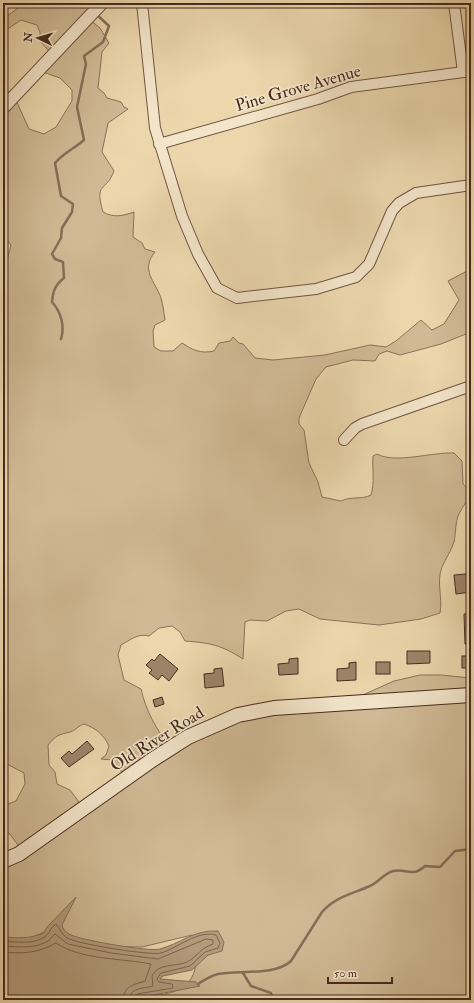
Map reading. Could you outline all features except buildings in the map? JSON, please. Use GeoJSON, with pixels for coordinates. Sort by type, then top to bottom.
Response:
{"type":"FeatureCollection","features":[{"type":"Feature","properties":{"kind":"main road","name":"Old River Road"},"geometry":{"type":"LineString","coordinates":[[3,862],[19,854],[166,751],[194,734],[238,715],[274,708],[471,695]]}},
{"type":"Feature","properties":{"kind":"street"},"geometry":{"type":"LineString","coordinates":[[142,3],[155,128],[159,144],[182,216],[198,254],[217,288],[237,298],[316,289],[356,277],[369,264],[392,211],[399,203],[416,193],[471,185]]}},
{"type":"Feature","properties":{"kind":"street"},"geometry":{"type":"LineString","coordinates":[[454,3],[467,72]]}},
{"type":"Feature","properties":{"kind":"street"},"geometry":{"type":"LineString","coordinates":[[3,108],[84,21],[102,4]]}},
{"type":"Feature","properties":{"kind":"street","name":"Pine Grove Avenue"},"geometry":{"type":"LineString","coordinates":[[159,144],[318,99],[351,87],[467,72]]}},
{"type":"Feature","properties":{"kind":"street"},"geometry":{"type":"LineString","coordinates":[[344,440],[355,428],[366,423],[471,386]]}},
{"type":"Feature","properties":{"kind":"shaded area"},"geometry":{"type":"Polygon","coordinates":[[[25,3],[103,3],[90,20],[100,28],[109,43],[102,52],[98,88],[107,98],[121,102],[124,107],[128,109],[108,123],[102,152],[114,171],[111,178],[100,191],[101,202],[103,212],[107,214],[114,216],[134,212],[133,237],[142,243],[145,249],[155,252],[149,264],[149,270],[161,298],[164,312],[165,320],[155,325],[153,331],[154,347],[161,351],[173,351],[182,343],[197,351],[214,351],[219,343],[230,341],[233,337],[239,343],[243,344],[255,358],[273,360],[325,355],[370,345],[386,347],[396,341],[421,320],[432,330],[444,324],[459,300],[448,281],[471,269],[471,332],[441,344],[400,355],[387,351],[379,354],[375,361],[353,360],[326,367],[316,379],[299,418],[299,424],[304,430],[309,463],[318,482],[322,497],[341,501],[371,495],[373,480],[373,456],[377,454],[385,457],[403,458],[454,453],[462,461],[463,484],[468,489],[468,497],[458,517],[454,542],[440,573],[440,613],[421,619],[379,625],[320,619],[299,609],[286,611],[267,621],[250,620],[245,622],[243,659],[216,646],[185,641],[180,632],[172,626],[159,628],[149,636],[141,635],[131,639],[121,645],[118,655],[124,680],[141,689],[152,720],[170,747],[233,718],[356,698],[394,681],[420,675],[441,675],[471,678],[471,1000],[125,1000],[170,993],[180,989],[188,983],[194,973],[196,960],[192,935],[142,947],[93,946],[76,944],[55,927],[22,942],[3,937],[3,861],[21,849],[9,833],[3,832],[3,802],[8,804],[16,801],[25,784],[24,773],[3,762],[3,356],[5,350],[3,346],[3,264],[7,260],[11,245],[3,236],[3,110],[15,98],[29,129],[44,134],[56,127],[72,101],[72,90],[60,78],[40,71],[54,57],[40,41],[40,32],[37,25],[21,20],[3,32],[3,19],[25,3]],[[84,724],[72,731],[58,736],[48,745],[49,765],[55,772],[57,784],[70,790],[82,806],[125,776],[112,760],[101,759],[106,755],[109,746],[102,735],[84,724]]]}},
{"type":"Feature","properties":{"kind":"water"},"geometry":{"type":"Polygon","coordinates":[[[76,897],[62,925],[69,934],[114,945],[143,949],[160,949],[194,935],[209,931],[218,931],[224,942],[222,951],[208,955],[192,970],[163,976],[160,979],[196,982],[200,986],[128,1000],[3,1000],[3,937],[19,938],[44,933],[47,927],[76,897]]]}},
{"type":"Feature","properties":{"kind":"waterway"},"geometry":{"type":"LineString","coordinates":[[82,3],[91,9]]}},
{"type":"Feature","properties":{"kind":"waterway"},"geometry":{"type":"LineString","coordinates":[[61,339],[63,329],[61,319],[58,310],[52,302],[55,288],[64,278],[63,262],[55,259],[52,254],[61,238],[62,228],[72,212],[73,204],[61,196],[55,163],[84,140],[77,107],[86,64],[84,56],[103,42],[109,26],[96,14]]}},
{"type":"Feature","properties":{"kind":"waterway"},"geometry":{"type":"LineString","coordinates":[[198,984],[218,974],[266,971],[284,966],[291,961],[322,912],[332,903],[344,896],[373,884],[390,872],[398,870],[413,872],[420,870],[425,866],[440,867],[455,851],[471,849]]}},
{"type":"Feature","properties":{"kind":"waterway"},"geometry":{"type":"LineString","coordinates":[[243,973],[251,986],[271,993],[273,1000]]}},
{"type":"Feature","properties":{"kind":"railway"},"geometry":{"type":"LineString","coordinates":[[3,8],[9,3]]}}]}
